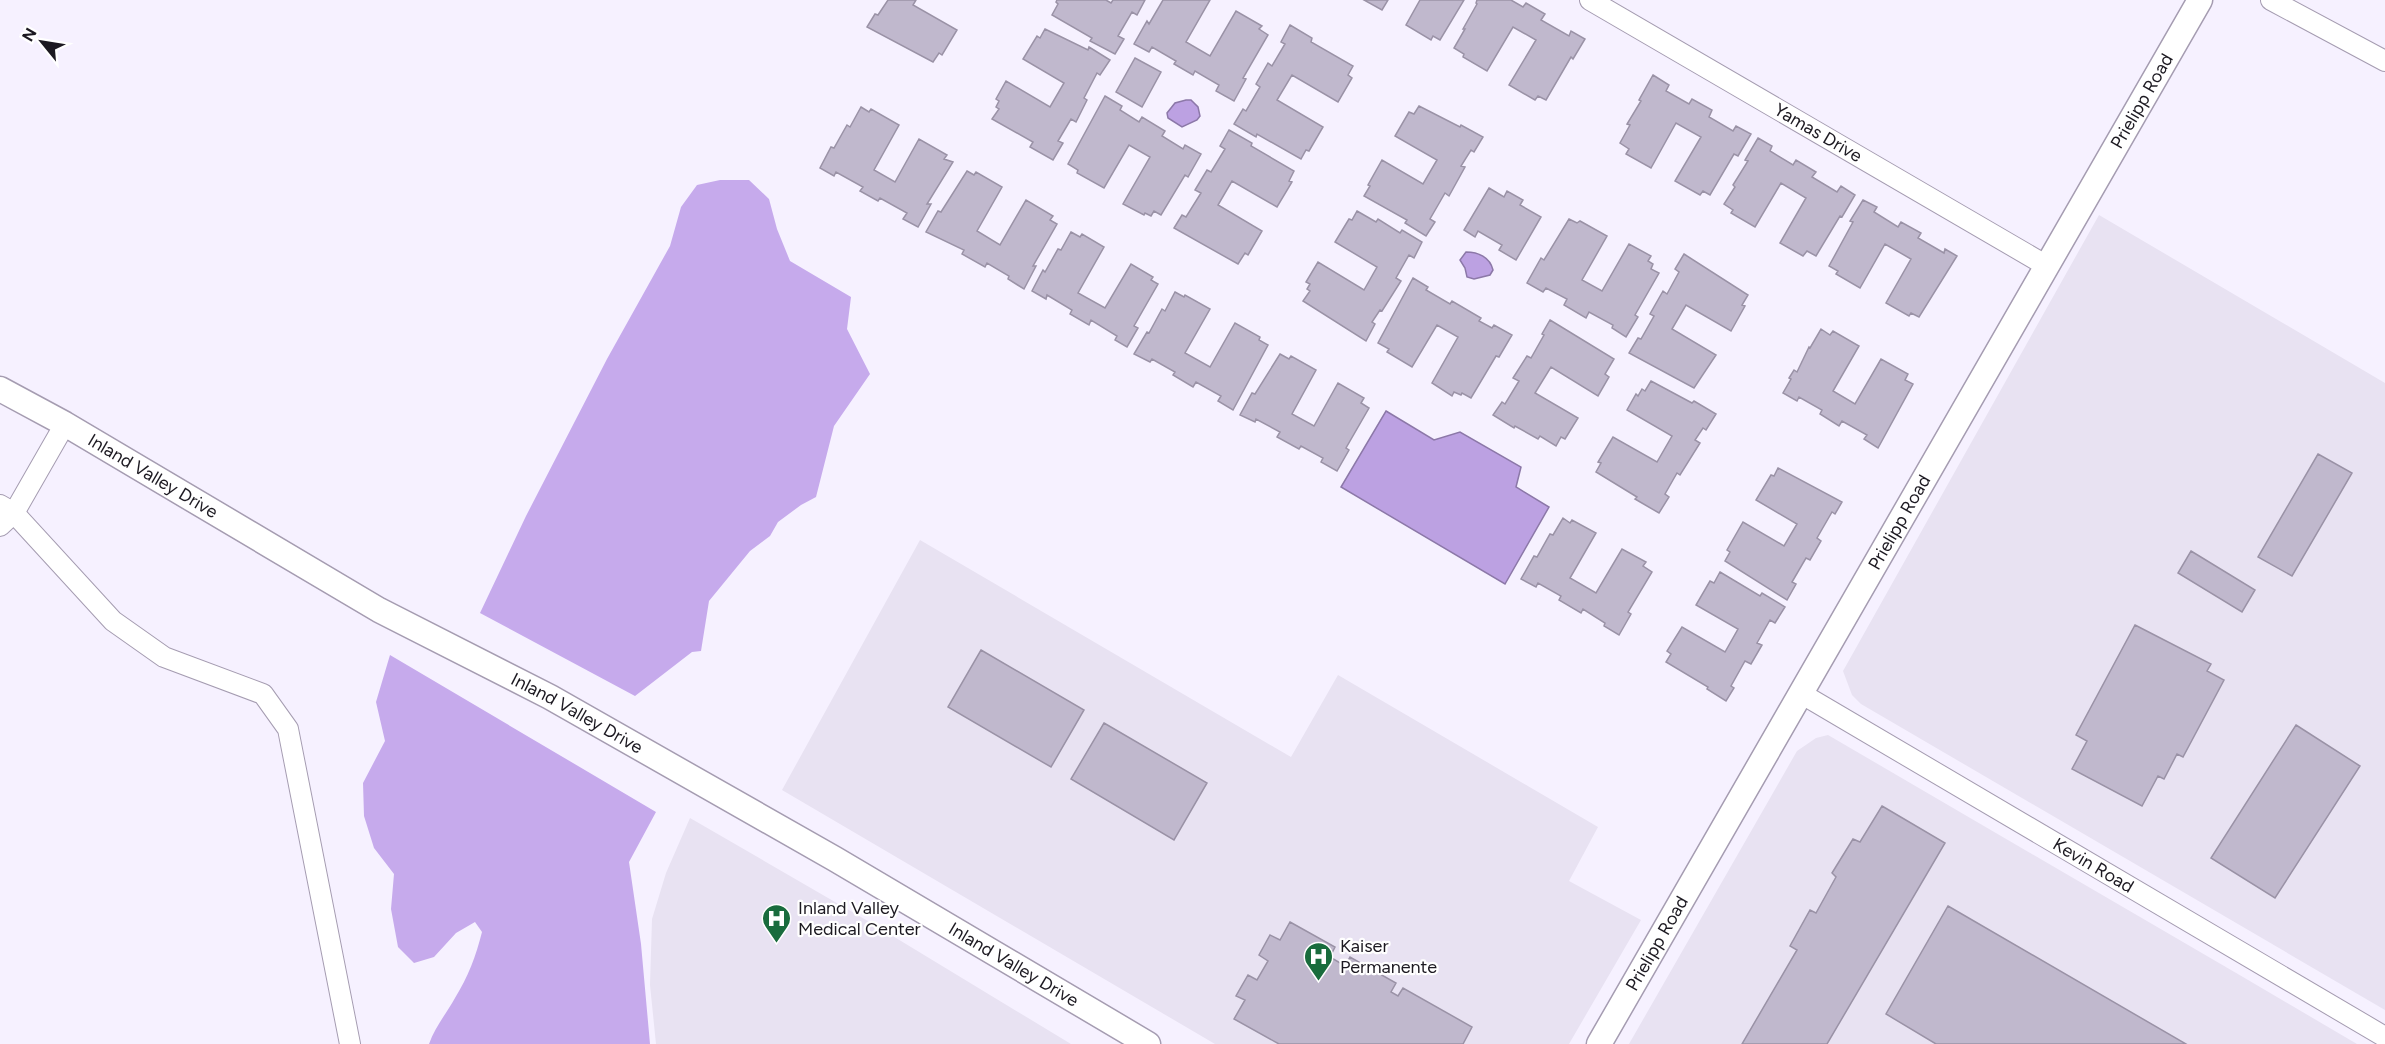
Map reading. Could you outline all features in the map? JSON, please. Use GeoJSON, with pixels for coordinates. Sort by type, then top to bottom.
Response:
{"type":"FeatureCollection","features":[{"type":"Feature","properties":{"kind":"street","name":"Yamas Drive"},"geometry":{"type":"LineString","coordinates":[[1590,0],[2047,266]]}},
{"type":"Feature","properties":{"kind":"street","name":"Prielipp Road"},"geometry":{"type":"LineString","coordinates":[[1599,1044],[2200,0]]}},
{"type":"Feature","properties":{"kind":"street"},"geometry":{"type":"LineString","coordinates":[[2271,0],[2385,61]]}},
{"type":"Feature","properties":{"kind":"street","name":"Inland Valley Drive"},"geometry":{"type":"LineString","coordinates":[[0,389],[65,424],[379,610],[550,697],[835,859],[1148,1044]]}},
{"type":"Feature","properties":{"kind":"street"},"geometry":{"type":"LineString","coordinates":[[65,424],[5,515],[113,621],[164,657],[263,694],[288,729],[350,1044]]}},
{"type":"Feature","properties":{"kind":"street","name":"Kevin Road"},"geometry":{"type":"LineString","coordinates":[[1802,694],[2385,1037]]}},
{"type":"Feature","properties":{"kind":"shaded area"},"geometry":{"type":"Polygon","coordinates":[[[1191,100],[1198,107],[1200,116],[1197,120],[1182,127],[1168,118],[1167,113],[1175,103],[1191,100]]]}},
{"type":"Feature","properties":{"kind":"shaded area"},"geometry":{"type":"Polygon","coordinates":[[[720,180],[749,180],[769,199],[777,229],[790,261],[851,297],[847,329],[870,374],[834,426],[816,497],[778,522],[770,536],[750,551],[709,601],[701,651],[692,652],[635,696],[480,613],[526,516],[607,359],[670,246],[681,207],[697,185],[720,180]]]}},
{"type":"Feature","properties":{"kind":"shaded area"},"geometry":{"type":"Polygon","coordinates":[[[2099,215],[2385,383],[2385,1010],[1861,704],[1852,695],[1843,671],[2099,215]]]}},
{"type":"Feature","properties":{"kind":"shaded area"},"geometry":{"type":"Polygon","coordinates":[[[1466,252],[1479,254],[1486,259],[1493,270],[1490,275],[1474,279],[1467,277],[1460,260],[1466,252]]]}},
{"type":"Feature","properties":{"kind":"shaded area"},"geometry":{"type":"Polygon","coordinates":[[[1386,411],[1434,440],[1460,432],[1521,467],[1516,487],[1549,507],[1505,584],[1341,487],[1386,411]]]}},
{"type":"Feature","properties":{"kind":"shaded area"},"geometry":{"type":"Polygon","coordinates":[[[920,540],[1291,757],[1338,675],[1598,827],[1569,881],[1641,920],[1569,1044],[1215,1044],[782,790],[920,540]]]}},
{"type":"Feature","properties":{"kind":"shaded area"},"geometry":{"type":"Polygon","coordinates":[[[390,655],[656,812],[629,862],[641,944],[650,1044],[429,1044],[468,974],[482,932],[475,922],[456,933],[434,957],[414,963],[398,947],[391,909],[394,874],[374,848],[364,816],[363,783],[385,741],[376,702],[390,655]]]}},
{"type":"Feature","properties":{"kind":"shaded area"},"geometry":{"type":"Polygon","coordinates":[[[1828,735],[2357,1044],[1629,1044],[1797,751],[1816,738],[1828,735]]]}},
{"type":"Feature","properties":{"kind":"shaded area","name":"Inland Valley Medical Center"},"geometry":{"type":"Polygon","coordinates":[[[690,818],[873,924],[1071,1044],[656,1044],[650,985],[652,919],[666,873],[690,818]]]}},
{"type":"Feature","properties":{"kind":"building"},"geometry":{"type":"Polygon","coordinates":[[[888,0],[916,0],[913,5],[957,30],[942,55],[939,53],[933,62],[867,27],[888,0]]]}},
{"type":"Feature","properties":{"kind":"building"},"geometry":{"type":"Polygon","coordinates":[[[1057,0],[1106,0],[1111,3],[1113,0],[1145,0],[1137,15],[1132,12],[1118,36],[1124,39],[1115,54],[1090,41],[1092,38],[1052,15],[1058,4],[1057,0]]]}},
{"type":"Feature","properties":{"kind":"building"},"geometry":{"type":"Polygon","coordinates":[[[1163,0],[1210,0],[1186,42],[1210,56],[1236,11],[1262,26],[1259,29],[1268,35],[1243,78],[1246,79],[1234,101],[1216,91],[1219,85],[1195,71],[1193,75],[1174,64],[1176,61],[1152,47],[1149,52],[1134,44],[1147,21],[1149,24],[1163,0]]]}},
{"type":"Feature","properties":{"kind":"building"},"geometry":{"type":"Polygon","coordinates":[[[1364,0],[1388,0],[1382,10],[1364,0]]]}},
{"type":"Feature","properties":{"kind":"building"},"geometry":{"type":"Polygon","coordinates":[[[1420,0],[1464,0],[1440,40],[1433,36],[1431,40],[1406,25],[1420,0]]]}},
{"type":"Feature","properties":{"kind":"building"},"geometry":{"type":"Polygon","coordinates":[[[1477,0],[1511,0],[1523,7],[1526,3],[1545,14],[1541,20],[1569,36],[1571,31],[1585,39],[1573,59],[1571,57],[1546,100],[1538,96],[1535,100],[1509,85],[1536,40],[1513,27],[1487,71],[1463,57],[1464,54],[1454,48],[1477,0]]]}},
{"type":"Feature","properties":{"kind":"building"},"geometry":{"type":"Polygon","coordinates":[[[1290,25],[1312,38],[1311,42],[1353,66],[1348,75],[1352,78],[1338,102],[1292,75],[1277,100],[1323,127],[1309,151],[1306,150],[1301,159],[1234,124],[1243,109],[1246,111],[1260,87],[1256,84],[1268,63],[1272,66],[1285,44],[1281,42],[1290,25]]]}},
{"type":"Feature","properties":{"kind":"building"},"geometry":{"type":"Polygon","coordinates":[[[1045,29],[1088,50],[1089,47],[1110,60],[1100,75],[1097,73],[1084,98],[1087,100],[1076,122],[1071,119],[1058,141],[1063,143],[1053,160],[1030,147],[1033,142],[992,119],[999,109],[996,107],[999,101],[996,99],[1006,81],[1050,107],[1064,83],[1023,59],[1037,36],[1040,38],[1045,29]]]}},
{"type":"Feature","properties":{"kind":"building"},"geometry":{"type":"Polygon","coordinates":[[[1135,58],[1161,72],[1142,107],[1116,92],[1135,58]]]}},
{"type":"Feature","properties":{"kind":"building"},"geometry":{"type":"Polygon","coordinates":[[[1653,75],[1669,85],[1666,91],[1689,104],[1692,99],[1712,110],[1709,117],[1733,131],[1736,126],[1751,134],[1738,156],[1734,154],[1710,195],[1703,191],[1700,195],[1675,181],[1701,137],[1676,123],[1651,168],[1626,154],[1629,149],[1620,143],[1630,125],[1627,124],[1653,75]]]}},
{"type":"Feature","properties":{"kind":"building"},"geometry":{"type":"Polygon","coordinates":[[[1105,96],[1122,106],[1120,110],[1139,122],[1142,117],[1165,131],[1162,136],[1183,149],[1185,145],[1201,154],[1188,177],[1185,175],[1161,215],[1154,211],[1151,216],[1145,213],[1144,215],[1123,204],[1150,157],[1129,145],[1104,188],[1077,173],[1078,170],[1068,164],[1105,96]]]}},
{"type":"Feature","properties":{"kind":"building"},"geometry":{"type":"Polygon","coordinates":[[[1419,106],[1483,137],[1474,152],[1471,150],[1461,166],[1465,167],[1449,196],[1445,193],[1430,219],[1435,222],[1426,236],[1405,223],[1407,220],[1364,196],[1382,160],[1423,184],[1437,160],[1395,136],[1409,112],[1414,114],[1419,106]]]}},
{"type":"Feature","properties":{"kind":"building"},"geometry":{"type":"Polygon","coordinates":[[[861,107],[869,112],[871,109],[899,125],[874,170],[895,182],[919,139],[947,155],[944,159],[953,162],[927,204],[931,204],[918,227],[903,219],[907,213],[880,198],[878,201],[860,191],[863,187],[836,172],[834,176],[820,168],[831,147],[834,148],[847,125],[850,127],[861,107]]]}},
{"type":"Feature","properties":{"kind":"building"},"geometry":{"type":"Polygon","coordinates":[[[1229,130],[1294,171],[1289,181],[1292,182],[1277,207],[1232,181],[1218,205],[1262,231],[1248,255],[1245,253],[1238,264],[1174,228],[1182,215],[1186,217],[1201,193],[1195,190],[1207,170],[1211,172],[1225,149],[1220,146],[1229,130]]]}},
{"type":"Feature","properties":{"kind":"building"},"geometry":{"type":"Polygon","coordinates":[[[1758,138],[1772,146],[1770,151],[1793,165],[1796,160],[1816,172],[1812,177],[1837,192],[1841,186],[1855,195],[1816,256],[1807,251],[1803,256],[1780,243],[1806,198],[1781,183],[1755,227],[1731,213],[1733,210],[1724,204],[1735,187],[1733,185],[1748,161],[1745,160],[1758,138]]]}},
{"type":"Feature","properties":{"kind":"building"},"geometry":{"type":"Polygon","coordinates":[[[967,171],[974,175],[976,172],[1002,187],[977,231],[1000,245],[1026,200],[1053,216],[1050,220],[1057,224],[1033,266],[1036,266],[1024,289],[1008,279],[1009,276],[987,263],[985,267],[962,254],[964,250],[926,232],[967,171]]]}},
{"type":"Feature","properties":{"kind":"building"},"geometry":{"type":"Polygon","coordinates":[[[1489,188],[1504,197],[1507,191],[1523,200],[1520,205],[1541,217],[1516,260],[1499,250],[1502,245],[1478,231],[1475,237],[1464,230],[1489,188]]]}},
{"type":"Feature","properties":{"kind":"building"},"geometry":{"type":"Polygon","coordinates":[[[1863,200],[1877,207],[1874,212],[1898,227],[1901,222],[1921,233],[1918,238],[1944,253],[1945,249],[1957,256],[1919,317],[1911,313],[1909,316],[1886,303],[1911,259],[1885,244],[1860,288],[1836,274],[1838,271],[1829,266],[1853,222],[1850,221],[1863,200]]]}},
{"type":"Feature","properties":{"kind":"building"},"geometry":{"type":"Polygon","coordinates":[[[1357,211],[1376,222],[1378,219],[1400,233],[1402,230],[1422,242],[1414,258],[1409,255],[1396,278],[1401,281],[1382,311],[1380,310],[1372,322],[1375,324],[1366,341],[1303,301],[1310,291],[1307,289],[1310,284],[1306,282],[1318,262],[1364,290],[1377,267],[1335,242],[1349,219],[1352,220],[1357,211]]]}},
{"type":"Feature","properties":{"kind":"building"},"geometry":{"type":"Polygon","coordinates":[[[1569,219],[1577,223],[1580,221],[1607,236],[1582,280],[1602,291],[1629,244],[1651,256],[1648,261],[1653,264],[1651,269],[1659,273],[1635,315],[1638,317],[1626,337],[1612,328],[1613,325],[1589,312],[1586,318],[1564,305],[1567,299],[1546,288],[1543,292],[1527,283],[1541,258],[1544,260],[1569,219]]]}},
{"type":"Feature","properties":{"kind":"building"},"geometry":{"type":"Polygon","coordinates":[[[1071,232],[1080,237],[1082,234],[1104,247],[1078,293],[1105,308],[1131,264],[1153,277],[1151,280],[1158,284],[1134,326],[1138,328],[1127,347],[1115,340],[1117,336],[1091,320],[1089,325],[1070,314],[1072,310],[1047,295],[1046,299],[1032,291],[1043,270],[1045,272],[1071,232]]]}},
{"type":"Feature","properties":{"kind":"building"},"geometry":{"type":"Polygon","coordinates":[[[1684,254],[1748,295],[1742,305],[1745,306],[1731,331],[1686,305],[1672,329],[1716,355],[1694,388],[1629,353],[1638,338],[1641,339],[1654,316],[1650,314],[1663,291],[1667,294],[1679,272],[1675,269],[1684,254]]]}},
{"type":"Feature","properties":{"kind":"building"},"geometry":{"type":"Polygon","coordinates":[[[1413,278],[1428,287],[1426,290],[1450,304],[1452,301],[1481,318],[1479,321],[1492,328],[1494,325],[1512,335],[1499,357],[1496,356],[1471,398],[1454,392],[1452,396],[1432,383],[1458,337],[1437,325],[1412,367],[1387,352],[1389,349],[1378,343],[1413,278]]]}},
{"type":"Feature","properties":{"kind":"building"},"geometry":{"type":"Polygon","coordinates":[[[1175,292],[1210,309],[1185,353],[1210,367],[1235,323],[1260,337],[1259,340],[1268,345],[1233,410],[1218,401],[1221,396],[1196,382],[1193,387],[1173,375],[1175,372],[1152,359],[1150,362],[1134,354],[1162,309],[1165,311],[1175,292]]]}},
{"type":"Feature","properties":{"kind":"building"},"geometry":{"type":"Polygon","coordinates":[[[1550,320],[1614,359],[1605,374],[1609,377],[1598,396],[1551,367],[1535,393],[1578,418],[1565,439],[1561,437],[1556,446],[1540,436],[1538,439],[1515,426],[1514,428],[1493,415],[1502,402],[1505,404],[1519,381],[1513,378],[1527,356],[1531,358],[1550,320]]]}},
{"type":"Feature","properties":{"kind":"building"},"geometry":{"type":"Polygon","coordinates":[[[1821,329],[1830,335],[1833,331],[1859,346],[1833,391],[1855,404],[1881,359],[1908,374],[1905,380],[1913,384],[1878,448],[1864,439],[1867,435],[1842,421],[1839,426],[1820,414],[1822,410],[1799,397],[1797,401],[1783,393],[1791,379],[1789,378],[1794,370],[1797,372],[1821,329]]]}},
{"type":"Feature","properties":{"kind":"building"},"geometry":{"type":"Polygon","coordinates":[[[1280,354],[1289,359],[1291,356],[1316,370],[1292,414],[1314,426],[1338,383],[1364,398],[1361,403],[1369,408],[1346,448],[1349,450],[1337,471],[1321,462],[1323,458],[1277,437],[1280,432],[1256,419],[1255,422],[1240,415],[1252,393],[1255,394],[1280,354]]]}},
{"type":"Feature","properties":{"kind":"building"},"geometry":{"type":"Polygon","coordinates":[[[1651,381],[1716,414],[1706,430],[1703,428],[1695,440],[1700,443],[1680,475],[1677,473],[1665,494],[1669,497],[1659,513],[1596,472],[1601,463],[1598,462],[1613,437],[1657,462],[1672,436],[1627,410],[1636,394],[1638,396],[1642,389],[1645,391],[1651,381]]]}},
{"type":"Feature","properties":{"kind":"building"},"geometry":{"type":"Polygon","coordinates":[[[2318,454],[2352,473],[2292,576],[2258,557],[2318,454]]]}},
{"type":"Feature","properties":{"kind":"building"},"geometry":{"type":"Polygon","coordinates":[[[1778,468],[1842,502],[1835,514],[1832,512],[1817,538],[1821,541],[1810,560],[1806,558],[1792,582],[1796,584],[1787,600],[1725,561],[1730,552],[1727,550],[1743,522],[1784,546],[1797,524],[1756,500],[1771,475],[1774,476],[1778,468]]]}},
{"type":"Feature","properties":{"kind":"building"},"geometry":{"type":"Polygon","coordinates":[[[1563,518],[1570,523],[1572,520],[1596,533],[1570,578],[1596,593],[1622,549],[1646,562],[1643,566],[1652,572],[1628,612],[1631,614],[1619,635],[1583,609],[1581,613],[1559,600],[1561,596],[1538,583],[1536,587],[1521,579],[1534,556],[1537,557],[1550,534],[1553,535],[1563,518]]]}},
{"type":"Feature","properties":{"kind":"building"},"geometry":{"type":"Polygon","coordinates":[[[2191,551],[2255,590],[2242,612],[2178,573],[2191,551]]]}},
{"type":"Feature","properties":{"kind":"building"},"geometry":{"type":"Polygon","coordinates":[[[1720,572],[1760,596],[1762,593],[1785,607],[1775,623],[1770,620],[1757,643],[1762,645],[1751,664],[1745,661],[1731,686],[1734,688],[1726,701],[1707,689],[1708,687],[1666,662],[1671,654],[1667,651],[1682,627],[1725,652],[1738,629],[1696,605],[1710,581],[1714,583],[1720,572]]]}},
{"type":"Feature","properties":{"kind":"building"},"geometry":{"type":"Polygon","coordinates":[[[2135,625],[2211,664],[2207,671],[2224,680],[2183,757],[2177,754],[2164,779],[2158,776],[2142,806],[2072,769],[2087,741],[2076,735],[2135,625]]]}},
{"type":"Feature","properties":{"kind":"building"},"geometry":{"type":"Polygon","coordinates":[[[981,650],[1084,710],[1051,767],[948,707],[981,650]]]}},
{"type":"Feature","properties":{"kind":"building"},"geometry":{"type":"Polygon","coordinates":[[[1104,723],[1207,783],[1174,840],[1071,779],[1104,723]]]}},
{"type":"Feature","properties":{"kind":"building"},"geometry":{"type":"Polygon","coordinates":[[[2296,725],[2360,766],[2275,898],[2211,858],[2296,725]]]}},
{"type":"Feature","properties":{"kind":"building"},"geometry":{"type":"Polygon","coordinates":[[[1882,806],[1945,843],[1827,1044],[1742,1044],[1797,950],[1790,946],[1810,910],[1816,913],[1836,877],[1832,873],[1853,839],[1860,842],[1882,806]]]}},
{"type":"Feature","properties":{"kind":"building"},"geometry":{"type":"Polygon","coordinates":[[[1948,906],[2186,1044],[1936,1044],[1886,1014],[1948,906]]]}},
{"type":"Feature","properties":{"kind":"building","name":"Kaiser Permanente"},"geometry":{"type":"Polygon","coordinates":[[[1290,922],[1335,947],[1330,957],[1345,966],[1350,957],[1396,983],[1391,992],[1398,996],[1403,988],[1472,1027],[1463,1044],[1279,1044],[1234,1019],[1245,1000],[1236,996],[1248,975],[1257,980],[1268,961],[1259,955],[1270,935],[1280,940],[1290,922]]]}},
{"type":"Feature","properties":{"kind":"place","name":"Inland Valley Medical Center"},"geometry":{"type":"Point","coordinates":[777,944]}},
{"type":"Feature","properties":{"kind":"place","name":"Kaiser Permanente"},"geometry":{"type":"Point","coordinates":[1319,982]}}]}
